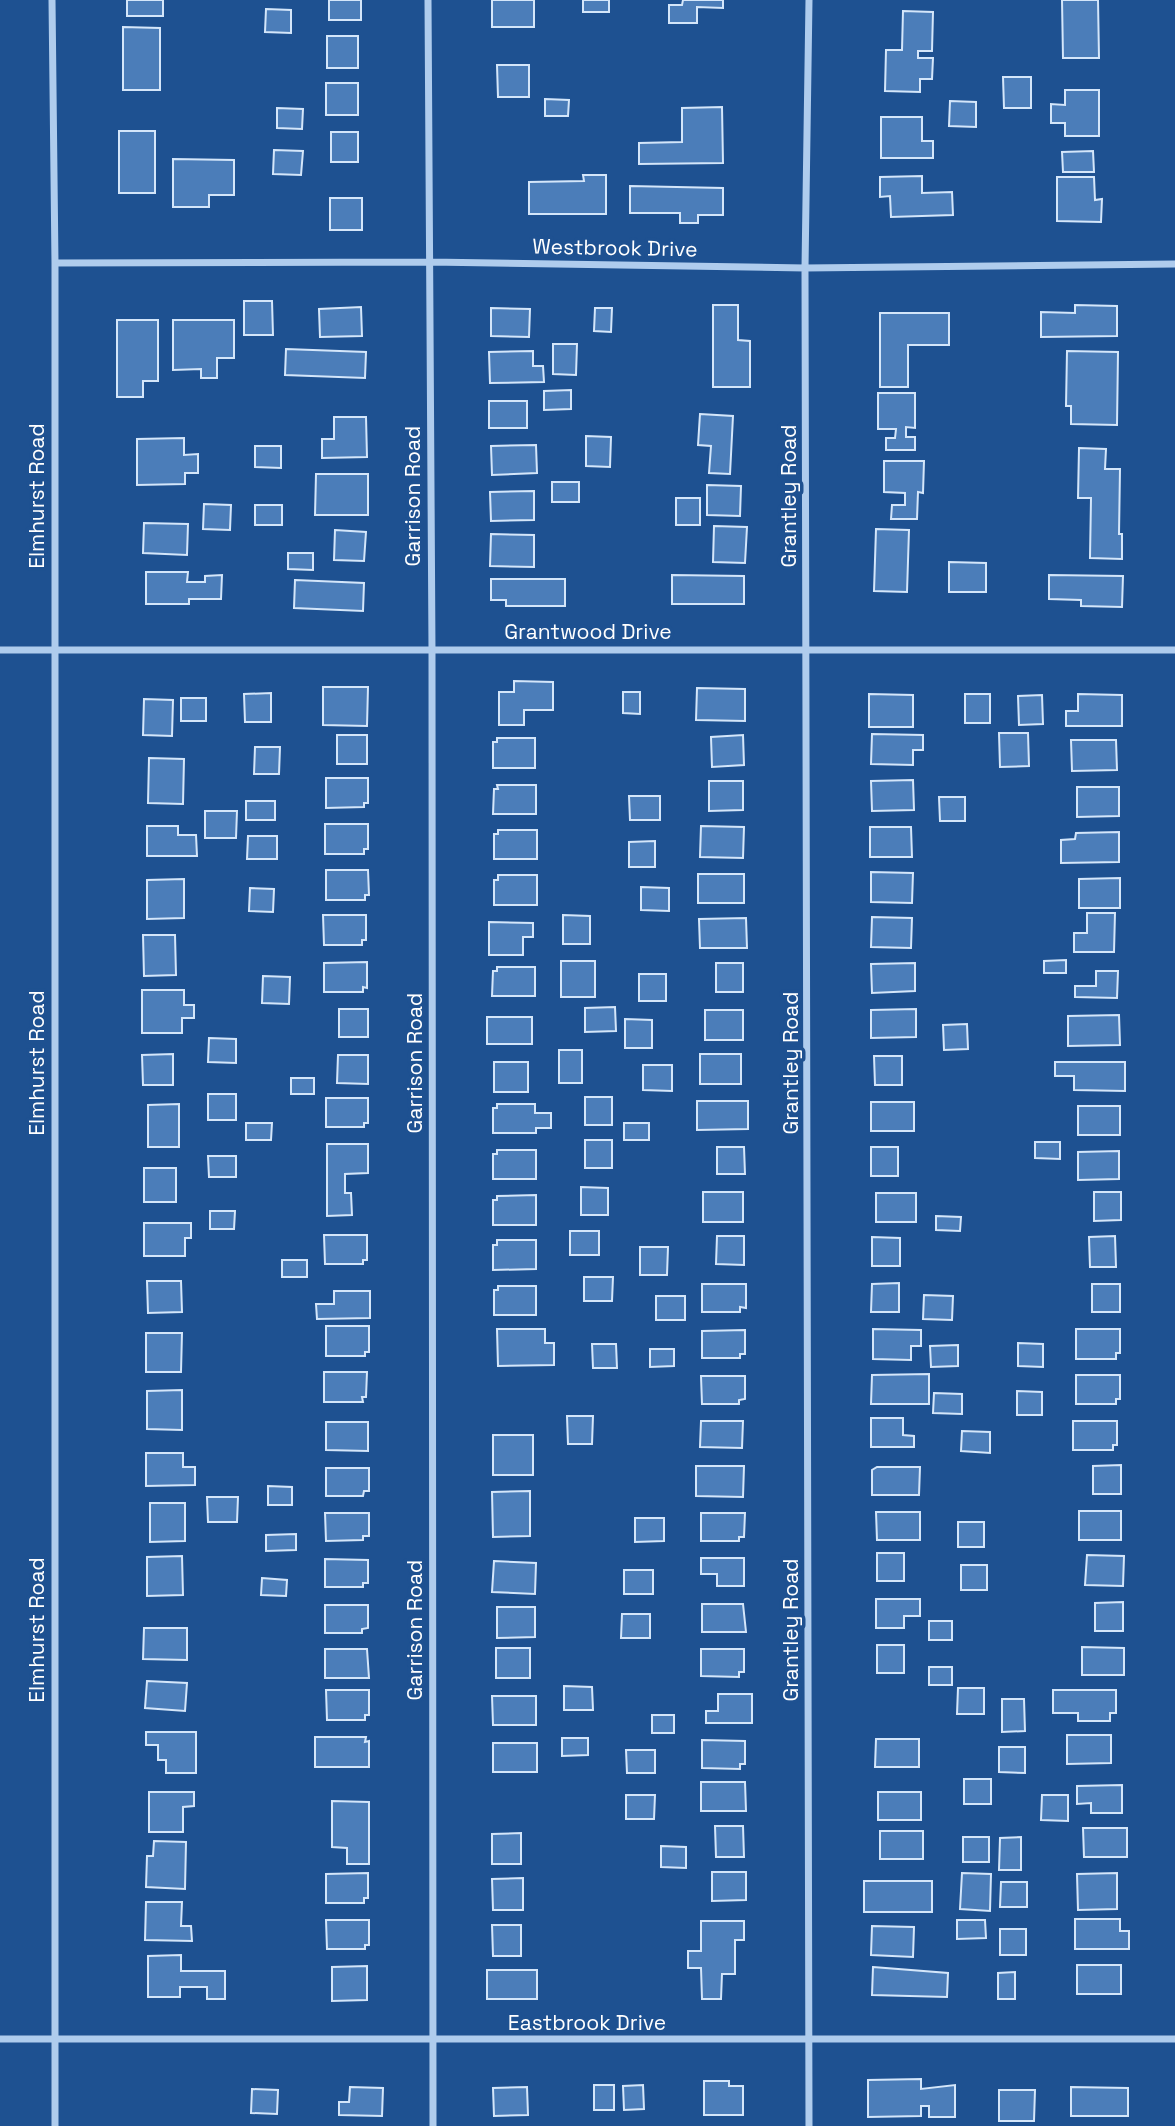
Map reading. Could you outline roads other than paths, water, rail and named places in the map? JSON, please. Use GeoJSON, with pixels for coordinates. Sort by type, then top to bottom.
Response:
{"type":"FeatureCollection","features":[{"type":"Feature","properties":{"kind":"street","name":"Elmhurst Road"},"geometry":{"type":"LineString","coordinates":[[52,0],[55,263],[55,2126]]}},
{"type":"Feature","properties":{"kind":"street","name":"Garrison Road"},"geometry":{"type":"LineString","coordinates":[[428,0],[432,650],[433,2126]]}},
{"type":"Feature","properties":{"kind":"street","name":"Grantley Road"},"geometry":{"type":"LineString","coordinates":[[809,0],[805,268],[808,649],[809,2126]]}},
{"type":"Feature","properties":{"kind":"street","name":"Westbrook Drive"},"geometry":{"type":"LineString","coordinates":[[55,263],[430,262],[805,268],[1175,264]]}},
{"type":"Feature","properties":{"kind":"street","name":"Grantwood Drive"},"geometry":{"type":"LineString","coordinates":[[0,650],[1175,650]]}},
{"type":"Feature","properties":{"kind":"street","name":"Eastbrook Drive"},"geometry":{"type":"LineString","coordinates":[[0,2039],[1175,2039]]}}]}
